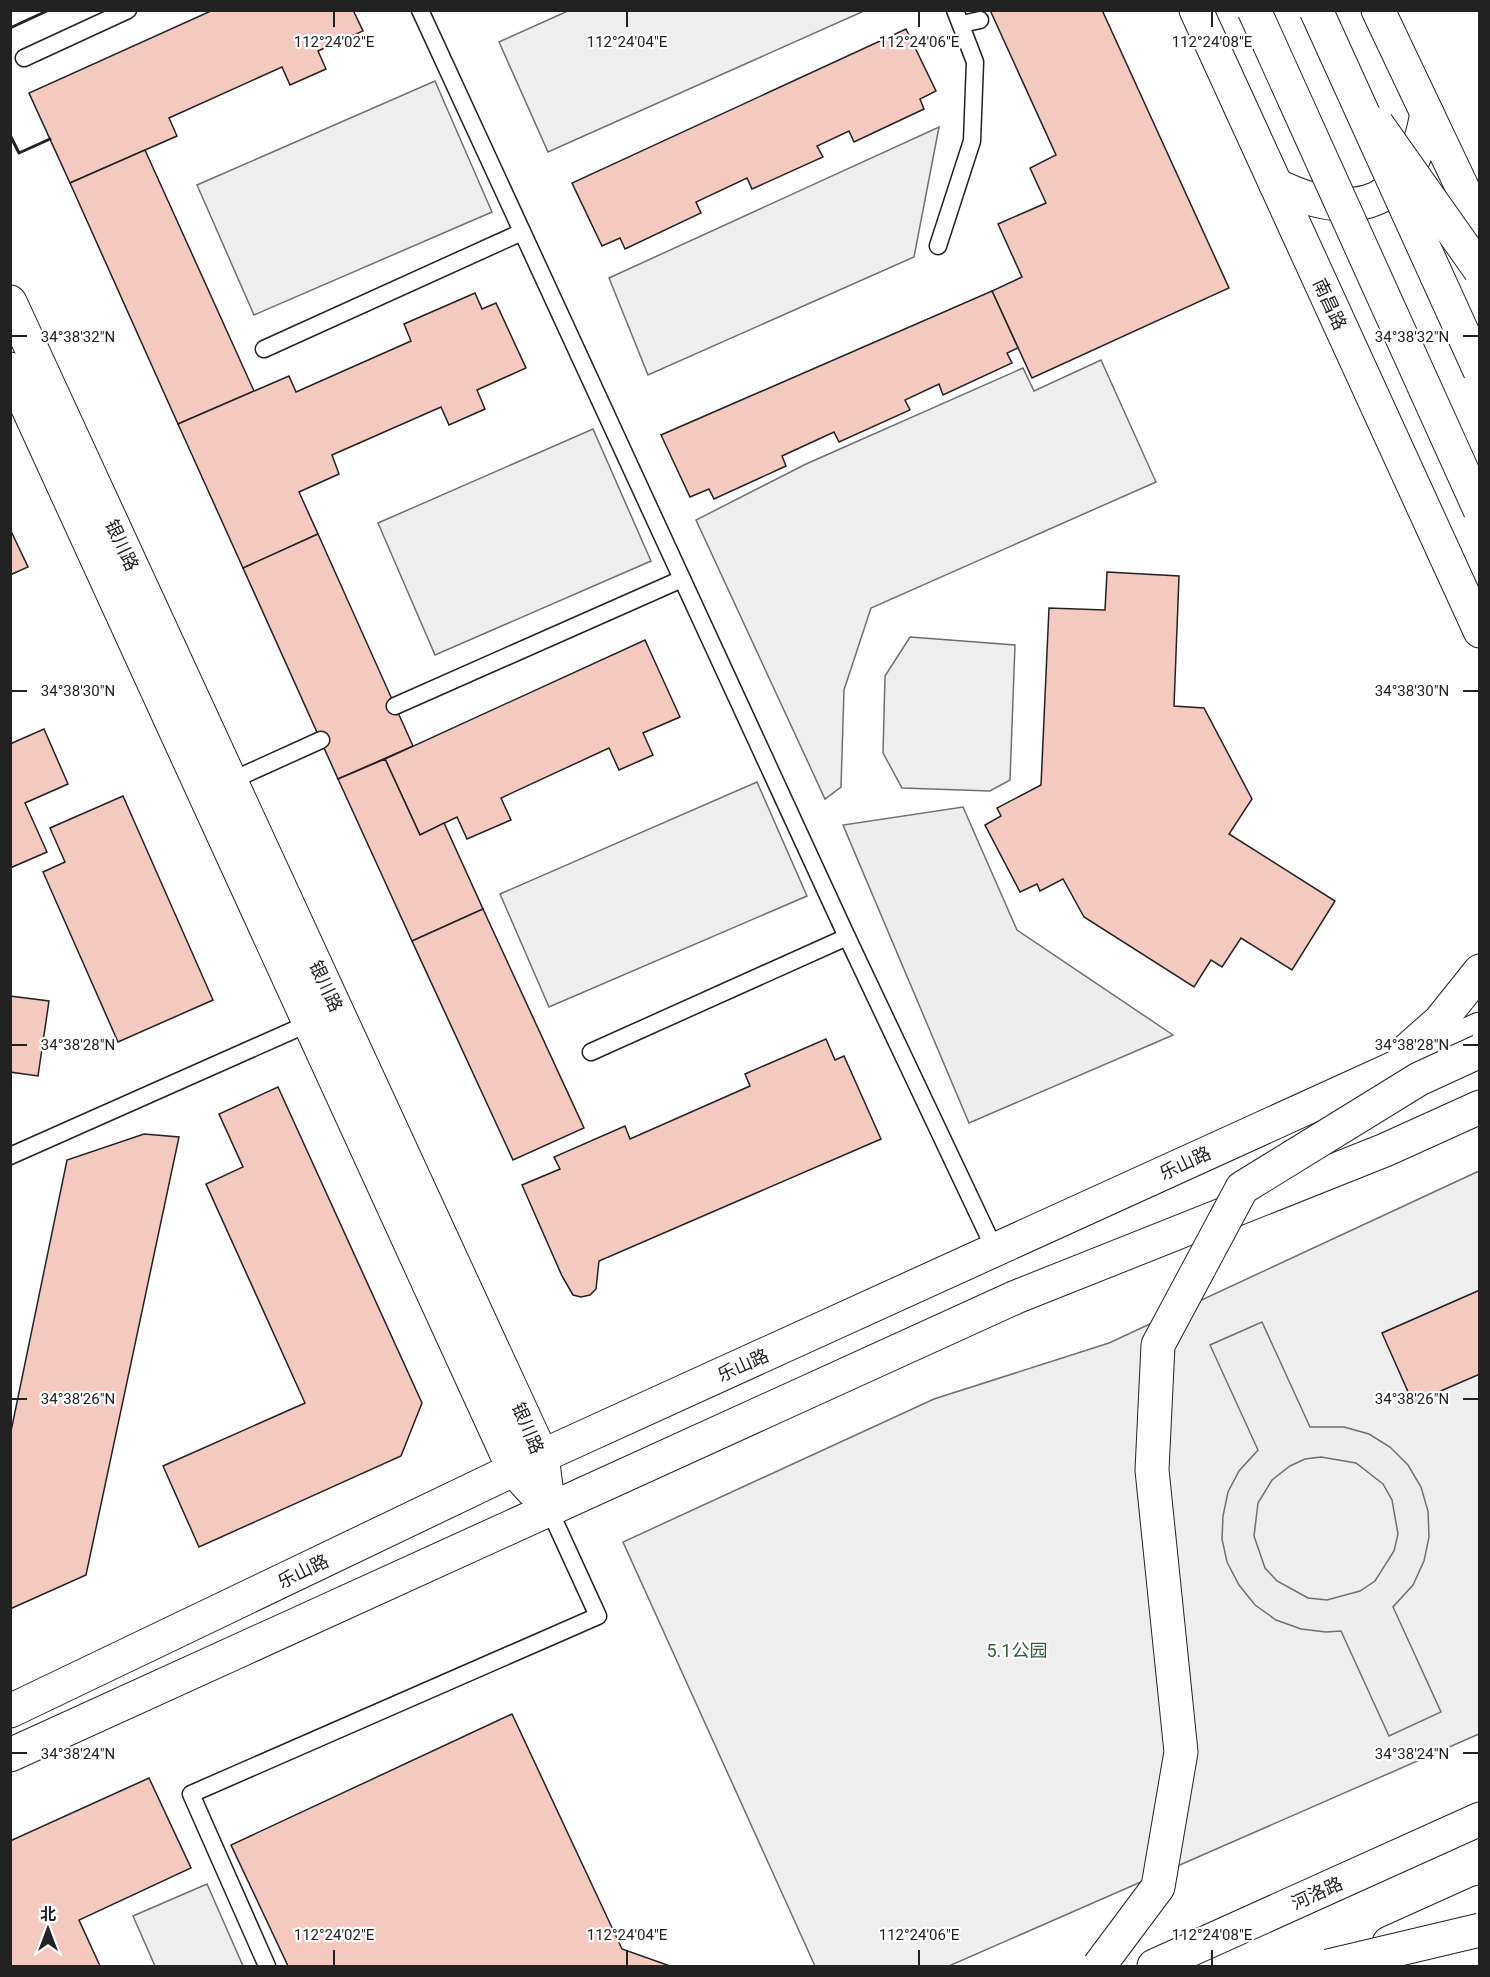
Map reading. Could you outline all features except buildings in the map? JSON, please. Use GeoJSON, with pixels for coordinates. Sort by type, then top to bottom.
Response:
{"type":"FeatureCollection","features":[{"type":"Feature","properties":{"kind":"main road","name":"南昌路"},"geometry":{"type":"LineString","coordinates":[[1196,10],[1479,631]]}},
{"type":"Feature","properties":{"kind":"main road"},"geometry":{"type":"LineString","coordinates":[[1254,10],[1479,510]]}},
{"type":"Feature","properties":{"kind":"main road"},"geometry":{"type":"LineString","coordinates":[[1316,10],[1479,371]]}},
{"type":"Feature","properties":{"kind":"main road"},"geometry":{"type":"LineString","coordinates":[[1378,10],[1479,225]]}},
{"type":"Feature","properties":{"kind":"main road"},"geometry":{"type":"LineString","coordinates":[[1352,89],[1479,270]]}},
{"type":"Feature","properties":{"kind":"main road"},"geometry":{"type":"LineString","coordinates":[[1276,185],[1321,203],[1346,205],[1363,203],[1387,192],[1399,183],[1414,162],[1422,139],[1427,113]]}},
{"type":"Feature","properties":{"kind":"main road","name":"银川路"},"geometry":{"type":"LineString","coordinates":[[10,302],[217,786]]}},
{"type":"Feature","properties":{"kind":"main road","name":"银川路"},"geometry":{"type":"LineString","coordinates":[[10,369],[217,786],[549,1509]]}},
{"type":"Feature","properties":{"kind":"main road"},"geometry":{"type":"LineString","coordinates":[[1382,1073],[1440,1021],[1479,971]]}},
{"type":"Feature","properties":{"kind":"main road","name":"乐山路"},"geometry":{"type":"LineString","coordinates":[[10,1711],[528,1463],[1479,1029]]}},
{"type":"Feature","properties":{"kind":"main road"},"geometry":{"type":"LineString","coordinates":[[1099,1966],[1158,1887],[1180,1752],[1152,1470],[1158,1345],[1242,1188],[1419,1079],[1479,1051]]}},
{"type":"Feature","properties":{"kind":"main road"},"geometry":{"type":"LineString","coordinates":[[10,1755],[1016,1297],[1385,1150],[1479,1107]]}},
{"type":"Feature","properties":{"kind":"main road"},"geometry":{"type":"LineString","coordinates":[[1385,1150],[1479,1129]]}},
{"type":"Feature","properties":{"kind":"main road","name":"河洛路"},"geometry":{"type":"LineString","coordinates":[[1154,1966],[1479,1819]]}},
{"type":"Feature","properties":{"kind":"main road"},"geometry":{"type":"LineString","coordinates":[[1338,1966],[1479,1902]]}},
{"type":"Feature","properties":{"kind":"main road"},"geometry":{"type":"LineString","coordinates":[[1328,1966],[1479,1930]]}},
{"type":"Feature","properties":{"kind":"lane"},"geometry":{"type":"LineString","coordinates":[[24,58],[128,10]]}},
{"type":"Feature","properties":{"kind":"lane"},"geometry":{"type":"LineString","coordinates":[[420,10],[847,937],[995,1250]]}},
{"type":"Feature","properties":{"kind":"lane"},"geometry":{"type":"LineString","coordinates":[[938,246],[972,141],[975,62],[959,17],[980,20]]}},
{"type":"Feature","properties":{"kind":"lane"},"geometry":{"type":"LineString","coordinates":[[264,349],[522,232]]}},
{"type":"Feature","properties":{"kind":"lane"},"geometry":{"type":"LineString","coordinates":[[395,706],[682,579]]}},
{"type":"Feature","properties":{"kind":"lane"},"geometry":{"type":"LineString","coordinates":[[217,786],[321,740]]}},
{"type":"Feature","properties":{"kind":"lane"},"geometry":{"type":"LineString","coordinates":[[591,1052],[847,937]]}},
{"type":"Feature","properties":{"kind":"lane"},"geometry":{"type":"LineString","coordinates":[[10,1156],[324,1017]]}},
{"type":"Feature","properties":{"kind":"lane"},"geometry":{"type":"LineString","coordinates":[[267,1966],[191,1794],[598,1616],[549,1509]]}},
{"type":"Feature","properties":{"kind":"green space"},"geometry":{"type":"Polygon","coordinates":[[[570,10],[864,11],[548,152],[499,42],[570,10]]]}},
{"type":"Feature","properties":{"kind":"green space"},"geometry":{"type":"Polygon","coordinates":[[[435,81],[492,212],[254,315],[197,185],[435,81]]]}},
{"type":"Feature","properties":{"kind":"green space"},"geometry":{"type":"Polygon","coordinates":[[[939,127],[914,257],[648,375],[609,278],[939,127]]]}},
{"type":"Feature","properties":{"kind":"green space"},"geometry":{"type":"Polygon","coordinates":[[[1101,360],[1156,482],[871,608],[844,690],[841,787],[825,799],[696,520],[806,464],[1023,368],[1034,391],[1101,360]]]}},
{"type":"Feature","properties":{"kind":"green space"},"geometry":{"type":"Polygon","coordinates":[[[593,429],[651,561],[435,655],[378,523],[593,429]]]}},
{"type":"Feature","properties":{"kind":"green space"},"geometry":{"type":"Polygon","coordinates":[[[910,637],[1015,645],[1010,780],[990,791],[902,788],[883,753],[885,676],[910,637]]]}},
{"type":"Feature","properties":{"kind":"green space"},"geometry":{"type":"Polygon","coordinates":[[[757,782],[807,896],[549,1007],[500,894],[757,782]]]}},
{"type":"Feature","properties":{"kind":"green space","name":"5.1公园"},"geometry":{"type":"Polygon","coordinates":[[[1479,1171],[1479,1734],[949,1966],[815,1966],[623,1542],[934,1399],[1109,1343],[1479,1171]]]}},
{"type":"Feature","properties":{"kind":"green space"},"geometry":{"type":"Polygon","coordinates":[[[207,1884],[243,1966],[155,1966],[133,1916],[207,1884]]]}},
{"type":"Feature","properties":{"kind":"shaded area"},"geometry":{"type":"Polygon","coordinates":[[[963,807],[1017,930],[1173,1035],[969,1123],[843,825],[963,807]]]}},
{"type":"Feature","properties":{"kind":"shaded area"},"geometry":{"type":"Polygon","coordinates":[[[1262,1322],[1310,1427],[1344,1427],[1369,1434],[1390,1447],[1408,1465],[1421,1487],[1428,1511],[1429,1537],[1424,1561],[1413,1585],[1393,1607],[1441,1712],[1389,1736],[1341,1631],[1301,1629],[1276,1620],[1255,1605],[1239,1585],[1227,1562],[1222,1539],[1223,1516],[1228,1492],[1239,1471],[1258,1450],[1210,1345],[1262,1322]],[[1321,1457],[1305,1459],[1290,1466],[1272,1480],[1258,1503],[1254,1536],[1265,1568],[1277,1581],[1308,1598],[1327,1600],[1360,1591],[1375,1581],[1394,1551],[1398,1534],[1392,1500],[1383,1484],[1356,1463],[1321,1457]]]}},
{"type":"Feature","properties":{"kind":"wall"},"geometry":{"type":"LineString","coordinates":[[10,28],[49,10]]}},
{"type":"Feature","properties":{"kind":"wall"},"geometry":{"type":"LineString","coordinates":[[10,135],[19,153],[50,139]]}}]}
